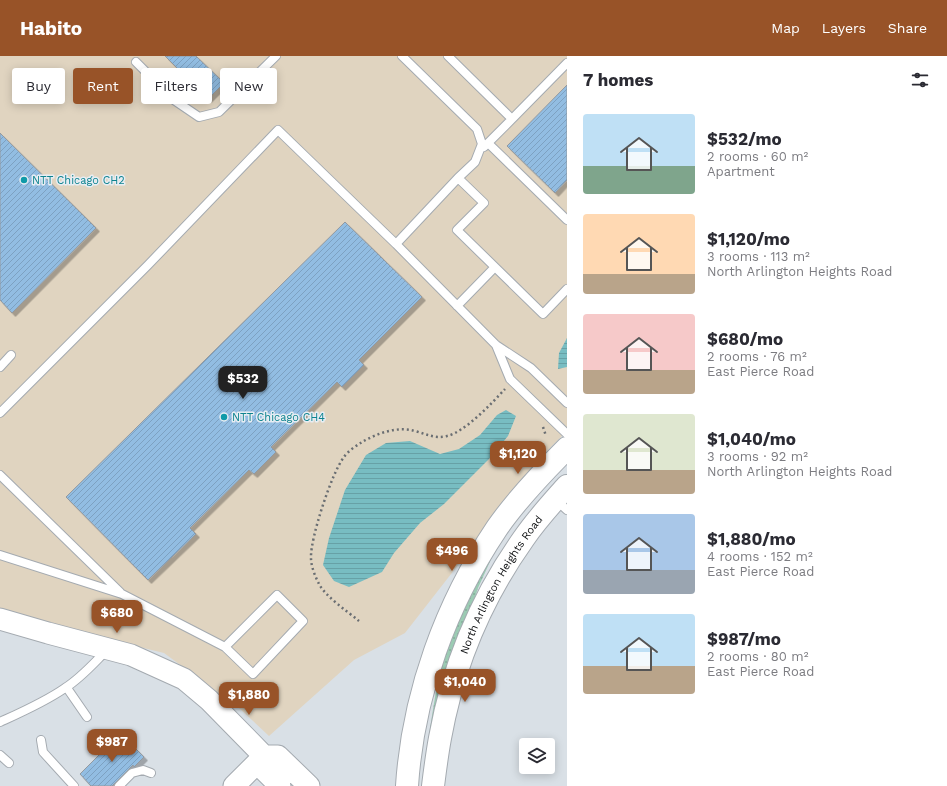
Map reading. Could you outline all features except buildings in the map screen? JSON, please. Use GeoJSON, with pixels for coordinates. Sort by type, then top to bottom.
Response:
{"type":"FeatureCollection","features":[{"type":"Feature","properties":{"kind":"main road"},"geometry":{"type":"LineString","coordinates":[[406,784],[410,748],[416,715],[426,678],[447,620],[458,596],[498,527],[524,494],[567,448]]}},
{"type":"Feature","properties":{"kind":"main road","name":"North Arlington Heights Road"},"geometry":{"type":"LineString","coordinates":[[433,786],[439,738],[447,705],[454,678],[471,634],[494,586],[510,558],[525,537],[563,498]]}},
{"type":"Feature","properties":{"kind":"street"},"geometry":{"type":"LineString","coordinates":[[0,619],[131,655],[184,679],[209,700],[264,756],[263,769],[280,786]]}},
{"type":"Feature","properties":{"kind":"street"},"geometry":{"type":"LineString","coordinates":[[234,786],[264,756],[278,756],[309,786]]}},
{"type":"Feature","properties":{"kind":"lane"},"geometry":{"type":"LineString","coordinates":[[136,62],[174,100],[199,117],[219,112],[276,56]]}},
{"type":"Feature","properties":{"kind":"lane"},"geometry":{"type":"LineString","coordinates":[[396,244],[475,162],[482,144],[477,129],[402,56]]}},
{"type":"Feature","properties":{"kind":"lane"},"geometry":{"type":"LineString","coordinates":[[448,56],[512,119]]}},
{"type":"Feature","properties":{"kind":"lane"},"geometry":{"type":"LineString","coordinates":[[479,153],[567,63]]}},
{"type":"Feature","properties":{"kind":"lane"},"geometry":{"type":"LineString","coordinates":[[0,413],[148,265],[278,130],[396,244],[496,345],[531,368],[567,403]]}},
{"type":"Feature","properties":{"kind":"lane"},"geometry":{"type":"LineString","coordinates":[[488,143],[567,220]]}},
{"type":"Feature","properties":{"kind":"lane"},"geometry":{"type":"LineString","coordinates":[[458,178],[484,203],[457,230],[543,314],[567,289]]}},
{"type":"Feature","properties":{"kind":"lane"},"geometry":{"type":"LineString","coordinates":[[457,306],[495,267]]}},
{"type":"Feature","properties":{"kind":"lane"},"geometry":{"type":"LineString","coordinates":[[496,345],[510,379],[567,434]]}},
{"type":"Feature","properties":{"kind":"lane"},"geometry":{"type":"LineString","coordinates":[[0,367],[11,355]]}},
{"type":"Feature","properties":{"kind":"lane"},"geometry":{"type":"LineString","coordinates":[[0,475],[122,594]]}},
{"type":"Feature","properties":{"kind":"lane"},"geometry":{"type":"LineString","coordinates":[[0,555],[122,594],[225,647],[253,674],[303,622],[277,595],[225,647]]}},
{"type":"Feature","properties":{"kind":"lane"},"geometry":{"type":"LineString","coordinates":[[0,722],[38,705],[67,688],[89,669],[108,649]]}},
{"type":"Feature","properties":{"kind":"lane"},"geometry":{"type":"LineString","coordinates":[[67,688],[87,717]]}},
{"type":"Feature","properties":{"kind":"lane"},"geometry":{"type":"LineString","coordinates":[[41,740],[43,752],[74,786]]}},
{"type":"Feature","properties":{"kind":"lane"},"geometry":{"type":"LineString","coordinates":[[0,755],[9,763]]}},
{"type":"Feature","properties":{"kind":"lane"},"geometry":{"type":"LineString","coordinates":[[119,786],[132,773],[143,770],[151,774]]}},
{"type":"Feature","properties":{"kind":"path"},"geometry":{"type":"LineString","coordinates":[[359,621],[330,597],[319,585],[311,559],[312,544],[316,528],[334,475],[344,457],[362,442],[385,432],[398,429],[416,431],[437,438],[456,433],[480,414],[506,388]]}},
{"type":"Feature","properties":{"kind":"shaded area"},"geometry":{"type":"Polygon","coordinates":[[[0,56],[567,56],[567,431],[547,451],[405,633],[354,660],[269,736],[239,708],[164,653],[0,613],[0,56]]]}},
{"type":"Feature","properties":{"kind":"green space"},"geometry":{"type":"Polygon","coordinates":[[[491,555],[493,555],[478,588],[427,750],[437,688],[448,643],[462,609],[491,555]]]}},
{"type":"Feature","properties":{"kind":"water"},"geometry":{"type":"Polygon","coordinates":[[[567,338],[567,367],[558,369],[559,353],[567,338]]]}},
{"type":"Feature","properties":{"kind":"water"},"geometry":{"type":"Polygon","coordinates":[[[506,410],[516,416],[508,436],[489,459],[444,504],[420,523],[394,553],[382,572],[349,587],[334,581],[323,565],[329,538],[345,490],[366,455],[386,443],[410,441],[440,454],[459,449],[480,435],[497,415],[506,410]]]}},
{"type":"Feature","properties":{"kind":"place","name":"NTT Chicago CH2"},"geometry":{"type":"Point","coordinates":[24,180]}},
{"type":"Feature","properties":{"kind":"place","name":"NTT Chicago CH4"},"geometry":{"type":"Point","coordinates":[224,417]}}]}
